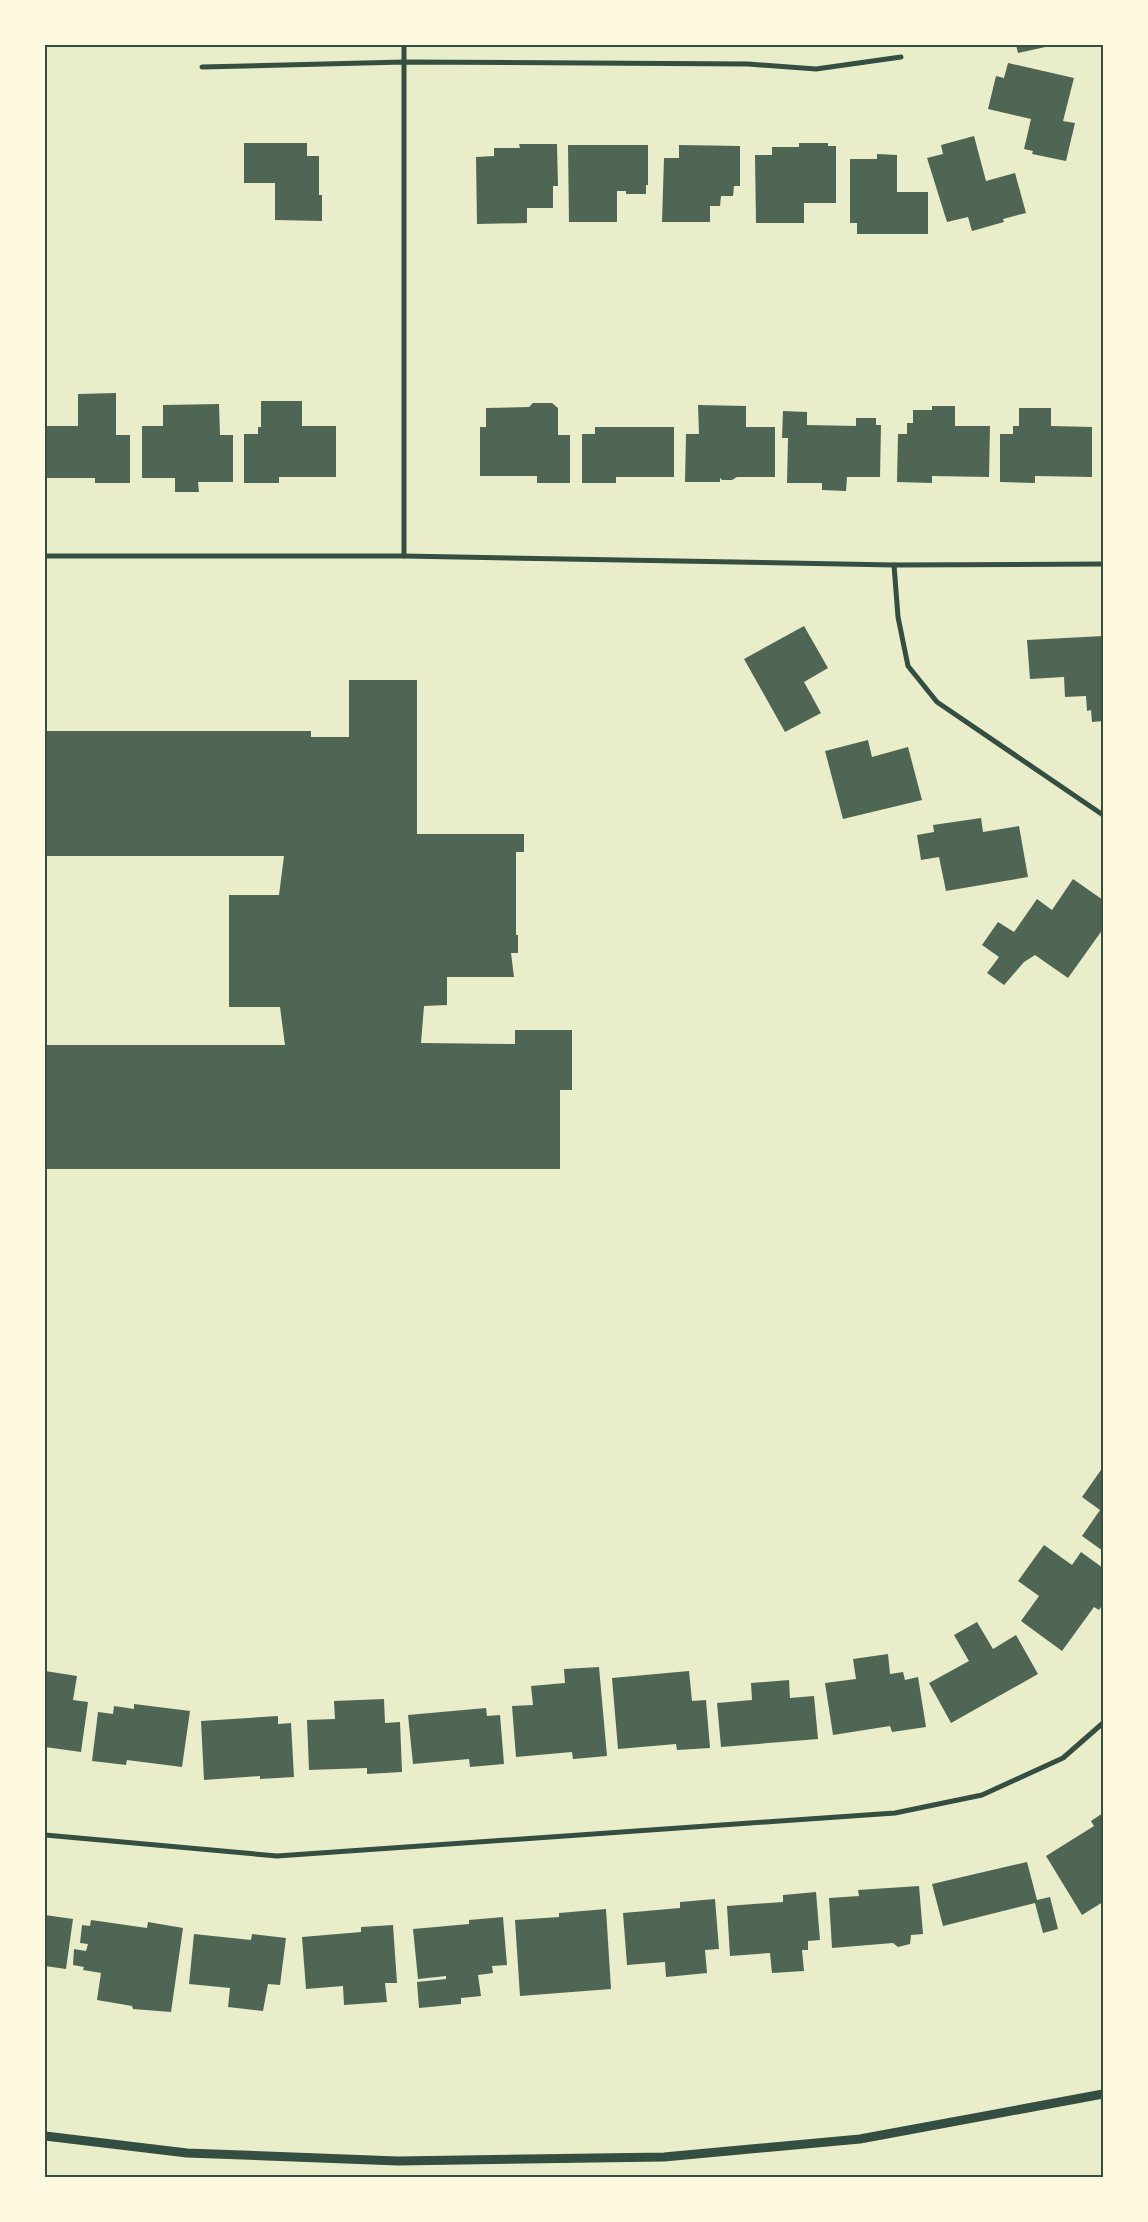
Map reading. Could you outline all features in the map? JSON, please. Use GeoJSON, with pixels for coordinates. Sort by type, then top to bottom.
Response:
{"type":"FeatureCollection","features":[{"type":"Feature","properties":{"kind":"street"},"geometry":{"type":"LineString","coordinates":[[404,45],[404,556]]}},
{"type":"Feature","properties":{"kind":"street"},"geometry":{"type":"LineString","coordinates":[[202,67],[404,62],[748,64],[816,69],[901,57]]}},
{"type":"Feature","properties":{"kind":"street"},"geometry":{"type":"LineString","coordinates":[[45,556],[404,556],[894,565],[1103,564]]}},
{"type":"Feature","properties":{"kind":"street"},"geometry":{"type":"LineString","coordinates":[[894,565],[898,617],[908,666],[937,702],[1103,815]]}},
{"type":"Feature","properties":{"kind":"street"},"geometry":{"type":"LineString","coordinates":[[45,1836],[277,1856],[895,1812],[982,1795],[1063,1758],[1103,1723]]}},
{"type":"Feature","properties":{"kind":"street"},"geometry":{"type":"LineString","coordinates":[[45,2136],[187,2153],[388,2160],[664,2157],[860,2138],[1103,2094]]}},
{"type":"Feature","properties":{"kind":"building"},"geometry":{"type":"Polygon","coordinates":[[[1016,45],[1050,45],[1050,46],[1018,53],[1016,45]]]}},
{"type":"Feature","properties":{"kind":"building"},"geometry":{"type":"Polygon","coordinates":[[[1008,63],[1074,78],[1063,121],[1075,123],[1066,161],[1032,154],[1033,151],[1024,149],[1031,119],[988,109],[996,76],[1004,78],[1008,63]]]}},
{"type":"Feature","properties":{"kind":"building"},"geometry":{"type":"Polygon","coordinates":[[[974,136],[986,181],[1015,173],[1026,213],[1003,219],[1004,222],[972,231],[968,217],[947,222],[927,158],[943,154],[941,145],[974,136]]]}},
{"type":"Feature","properties":{"kind":"building"},"geometry":{"type":"Polygon","coordinates":[[[244,143],[307,143],[307,156],[319,156],[319,195],[322,195],[322,221],[275,220],[275,183],[244,183],[244,143]]]}},
{"type":"Feature","properties":{"kind":"building"},"geometry":{"type":"Polygon","coordinates":[[[799,143],[828,143],[828,146],[836,146],[836,203],[804,203],[804,223],[756,223],[755,155],[772,155],[772,147],[799,147],[799,143]]]}},
{"type":"Feature","properties":{"kind":"building"},"geometry":{"type":"Polygon","coordinates":[[[519,144],[557,144],[558,186],[553,186],[553,208],[527,208],[527,223],[477,224],[476,157],[494,156],[494,148],[520,148],[519,144]]]}},
{"type":"Feature","properties":{"kind":"building"},"geometry":{"type":"Polygon","coordinates":[[[568,145],[648,145],[648,185],[646,185],[646,194],[626,194],[626,191],[617,191],[617,222],[569,222],[568,145]]]}},
{"type":"Feature","properties":{"kind":"building"},"geometry":{"type":"Polygon","coordinates":[[[679,145],[740,146],[740,186],[734,186],[733,196],[721,196],[720,206],[710,206],[710,222],[662,222],[664,158],[679,158],[679,145]]]}},
{"type":"Feature","properties":{"kind":"building"},"geometry":{"type":"Polygon","coordinates":[[[877,154],[897,155],[897,192],[928,192],[928,234],[857,234],[857,223],[850,223],[850,159],[877,159],[877,154]]]}},
{"type":"Feature","properties":{"kind":"building"},"geometry":{"type":"Polygon","coordinates":[[[116,393],[116,435],[130,435],[130,483],[95,483],[95,478],[45,478],[45,426],[78,426],[78,394],[116,393]]]}},
{"type":"Feature","properties":{"kind":"building"},"geometry":{"type":"Polygon","coordinates":[[[261,401],[302,401],[302,426],[336,426],[336,477],[279,477],[279,483],[244,483],[244,434],[258,434],[258,427],[261,427],[261,401]]]}},
{"type":"Feature","properties":{"kind":"building"},"geometry":{"type":"Polygon","coordinates":[[[533,403],[552,403],[558,408],[558,435],[570,435],[570,483],[537,483],[537,476],[480,476],[480,427],[486,427],[486,408],[529,407],[533,403]]]}},
{"type":"Feature","properties":{"kind":"building"},"geometry":{"type":"Polygon","coordinates":[[[219,404],[220,435],[233,435],[233,482],[198,482],[199,492],[175,492],[175,478],[142,478],[142,426],[163,426],[163,405],[219,404]]]}},
{"type":"Feature","properties":{"kind":"building"},"geometry":{"type":"Polygon","coordinates":[[[698,405],[746,406],[746,427],[775,427],[775,477],[737,477],[732,480],[722,480],[720,478],[720,482],[685,482],[686,434],[699,434],[698,405]]]}},
{"type":"Feature","properties":{"kind":"building"},"geometry":{"type":"Polygon","coordinates":[[[932,406],[955,406],[955,426],[990,426],[989,477],[932,476],[932,483],[897,482],[898,434],[907,434],[907,423],[913,423],[913,410],[932,410],[932,406]]]}},
{"type":"Feature","properties":{"kind":"building"},"geometry":{"type":"Polygon","coordinates":[[[1019,408],[1051,408],[1051,426],[1092,427],[1092,477],[1035,476],[1035,483],[1000,482],[1000,434],[1013,434],[1013,426],[1019,426],[1019,408]]]}},
{"type":"Feature","properties":{"kind":"building"},"geometry":{"type":"Polygon","coordinates":[[[783,411],[807,412],[807,425],[856,426],[856,418],[876,418],[876,425],[881,425],[880,477],[847,477],[846,491],[822,490],[822,483],[787,483],[788,438],[782,438],[783,411]]]}},
{"type":"Feature","properties":{"kind":"building"},"geometry":{"type":"Polygon","coordinates":[[[595,427],[674,427],[674,477],[616,477],[616,483],[582,483],[582,434],[595,434],[595,427]]]}},
{"type":"Feature","properties":{"kind":"building"},"geometry":{"type":"Polygon","coordinates":[[[804,626],[828,668],[804,682],[821,713],[785,732],[744,659],[804,626]]]}},
{"type":"Feature","properties":{"kind":"building"},"geometry":{"type":"Polygon","coordinates":[[[1103,636],[1103,721],[1092,722],[1091,710],[1087,711],[1086,696],[1065,697],[1064,677],[1030,679],[1027,640],[1103,636]]]}},
{"type":"Feature","properties":{"kind":"building"},"geometry":{"type":"Polygon","coordinates":[[[349,680],[417,680],[417,834],[524,834],[524,852],[516,852],[516,935],[518,935],[518,953],[511,953],[514,977],[447,977],[447,1005],[424,1006],[421,1043],[515,1044],[515,1030],[572,1030],[572,1090],[560,1090],[560,1169],[45,1169],[45,1045],[285,1045],[280,1007],[229,1007],[229,895],[279,895],[284,856],[45,856],[45,731],[311,731],[311,737],[349,737],[349,680]]]}},
{"type":"Feature","properties":{"kind":"building"},"geometry":{"type":"Polygon","coordinates":[[[868,740],[872,757],[908,747],[922,800],[843,819],[825,751],[868,740]]]}},
{"type":"Feature","properties":{"kind":"building"},"geometry":{"type":"Polygon","coordinates":[[[981,818],[983,832],[1019,826],[1028,877],[946,891],[939,857],[921,860],[917,835],[934,832],[933,825],[981,818]]]}},
{"type":"Feature","properties":{"kind":"building"},"geometry":{"type":"Polygon","coordinates":[[[1073,879],[1103,900],[1103,929],[1068,978],[1035,955],[1024,962],[1004,985],[987,973],[999,957],[982,945],[998,922],[1014,932],[1037,899],[1052,910],[1073,879]]]}},
{"type":"Feature","properties":{"kind":"building"},"geometry":{"type":"Polygon","coordinates":[[[1103,1467],[1103,1551],[1082,1536],[1100,1510],[1082,1497],[1103,1467]]]}},
{"type":"Feature","properties":{"kind":"building"},"geometry":{"type":"Polygon","coordinates":[[[1044,1545],[1072,1565],[1081,1552],[1103,1568],[1103,1604],[1099,1610],[1094,1607],[1062,1651],[1021,1621],[1039,1596],[1018,1581],[1044,1545]]]}},
{"type":"Feature","properties":{"kind":"building"},"geometry":{"type":"Polygon","coordinates":[[[977,1622],[993,1649],[1016,1635],[1038,1674],[951,1723],[929,1683],[969,1661],[954,1635],[977,1622]]]}},
{"type":"Feature","properties":{"kind":"building"},"geometry":{"type":"Polygon","coordinates":[[[888,1654],[890,1674],[903,1672],[905,1680],[918,1677],[926,1727],[892,1732],[890,1726],[833,1735],[825,1683],[856,1679],[853,1659],[888,1654]]]}},
{"type":"Feature","properties":{"kind":"building"},"geometry":{"type":"Polygon","coordinates":[[[599,1667],[607,1756],[573,1759],[572,1752],[516,1757],[512,1706],[533,1705],[531,1686],[565,1683],[564,1669],[599,1667]]]}},
{"type":"Feature","properties":{"kind":"building"},"geometry":{"type":"Polygon","coordinates":[[[45,1671],[77,1676],[73,1700],[88,1702],[81,1752],[45,1747],[45,1671]]]}},
{"type":"Feature","properties":{"kind":"building"},"geometry":{"type":"Polygon","coordinates":[[[689,1671],[692,1701],[706,1700],[710,1748],[677,1750],[676,1744],[618,1749],[612,1678],[689,1671]]]}},
{"type":"Feature","properties":{"kind":"building"},"geometry":{"type":"Polygon","coordinates":[[[789,1680],[790,1698],[814,1696],[818,1739],[721,1747],[717,1703],[752,1700],[751,1683],[789,1680]]]}},
{"type":"Feature","properties":{"kind":"building"},"geometry":{"type":"Polygon","coordinates":[[[384,1699],[385,1723],[400,1722],[402,1772],[367,1774],[367,1768],[309,1770],[307,1720],[335,1719],[334,1701],[384,1699]]]}},
{"type":"Feature","properties":{"kind":"building"},"geometry":{"type":"Polygon","coordinates":[[[134,1704],[190,1711],[182,1767],[127,1760],[126,1765],[92,1761],[98,1712],[113,1714],[114,1706],[134,1709],[134,1704]]]}},
{"type":"Feature","properties":{"kind":"building"},"geometry":{"type":"Polygon","coordinates":[[[486,1708],[487,1716],[500,1715],[504,1764],[470,1767],[469,1759],[413,1764],[408,1715],[486,1708]]]}},
{"type":"Feature","properties":{"kind":"building"},"geometry":{"type":"Polygon","coordinates":[[[278,1716],[278,1724],[291,1723],[294,1777],[260,1779],[260,1776],[204,1780],[201,1721],[278,1716]]]}},
{"type":"Feature","properties":{"kind":"building"},"geometry":{"type":"Polygon","coordinates":[[[1103,1813],[1103,1902],[1082,1915],[1046,1856],[1094,1826],[1091,1821],[1103,1813]]]}},
{"type":"Feature","properties":{"kind":"building"},"geometry":{"type":"Polygon","coordinates":[[[1027,1862],[1037,1900],[1050,1897],[1058,1929],[1043,1933],[1035,1903],[943,1926],[932,1884],[1027,1862]]]}},
{"type":"Feature","properties":{"kind":"building"},"geometry":{"type":"Polygon","coordinates":[[[919,1886],[923,1934],[911,1935],[910,1944],[898,1947],[893,1943],[832,1948],[829,1898],[859,1896],[858,1890],[919,1886]]]}},
{"type":"Feature","properties":{"kind":"building"},"geometry":{"type":"Polygon","coordinates":[[[816,1892],[820,1940],[808,1941],[808,1950],[802,1950],[804,1971],[772,1973],[770,1953],[730,1956],[727,1906],[783,1902],[783,1895],[816,1892]]]}},
{"type":"Feature","properties":{"kind":"building"},"geometry":{"type":"Polygon","coordinates":[[[715,1899],[719,1949],[705,1950],[707,1973],[666,1977],[665,1962],[627,1965],[623,1913],[680,1908],[680,1902],[715,1899]]]}},
{"type":"Feature","properties":{"kind":"building"},"geometry":{"type":"Polygon","coordinates":[[[606,1909],[611,1989],[520,1996],[515,1920],[559,1917],[559,1913],[606,1909]]]}},
{"type":"Feature","properties":{"kind":"building"},"geometry":{"type":"Polygon","coordinates":[[[45,1915],[73,1919],[66,1969],[45,1966],[45,1915]]]}},
{"type":"Feature","properties":{"kind":"building"},"geometry":{"type":"Polygon","coordinates":[[[503,1917],[507,1965],[492,1966],[493,1973],[478,1975],[481,1996],[461,1998],[461,2004],[419,2008],[417,1982],[446,1979],[446,1976],[418,1979],[413,1929],[469,1924],[469,1920],[503,1917]]]}},
{"type":"Feature","properties":{"kind":"building"},"geometry":{"type":"Polygon","coordinates":[[[91,1920],[147,1928],[148,1922],[183,1928],[171,2012],[133,2009],[132,2006],[97,2000],[101,1973],[83,1970],[84,1967],[73,1965],[74,1949],[86,1951],[88,1944],[80,1943],[82,1925],[90,1926],[91,1920]]]}},
{"type":"Feature","properties":{"kind":"building"},"geometry":{"type":"Polygon","coordinates":[[[393,1925],[397,1983],[385,1983],[387,2002],[344,2005],[343,1986],[306,1989],[302,1937],[361,1932],[361,1927],[393,1925]]]}},
{"type":"Feature","properties":{"kind":"building"},"geometry":{"type":"Polygon","coordinates":[[[194,1934],[251,1940],[252,1934],[286,1938],[280,1985],[268,1984],[263,2011],[228,2007],[230,1988],[189,1984],[194,1934]]]}}]}
